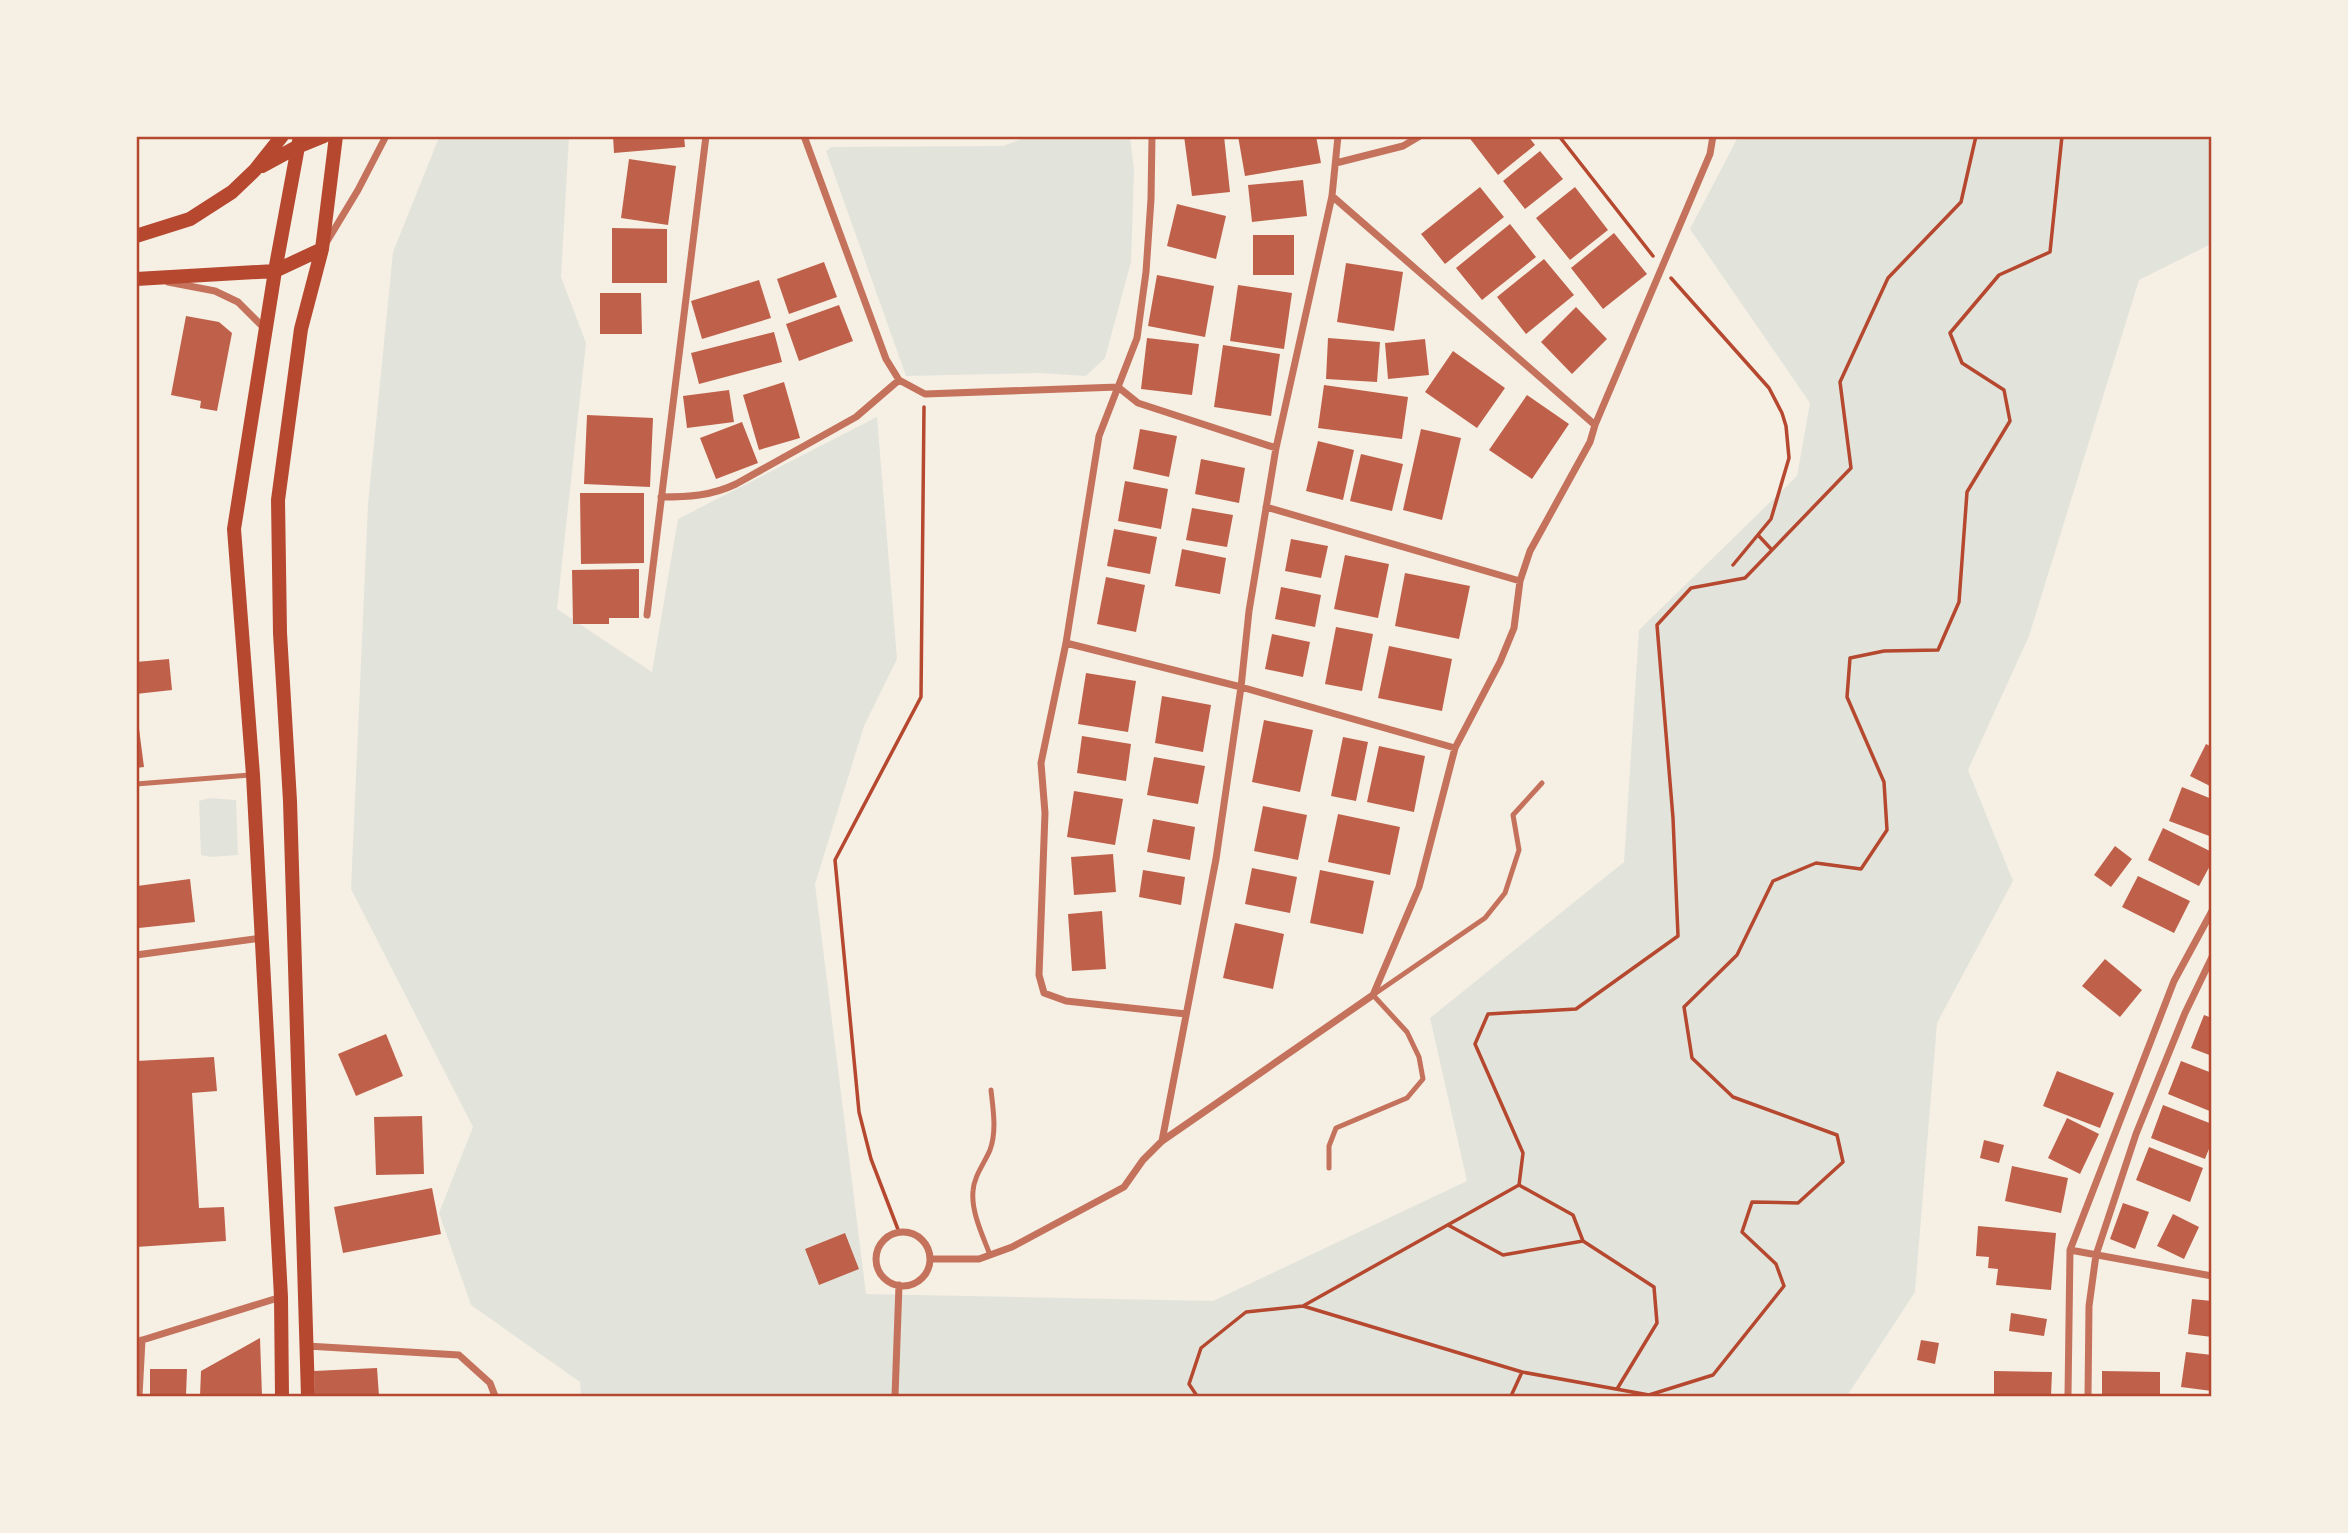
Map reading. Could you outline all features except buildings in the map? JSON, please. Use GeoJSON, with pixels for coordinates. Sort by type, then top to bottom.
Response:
{"type":"FeatureCollection","features":[{"type":"Feature","properties":{"kind":"main road"},"geometry":{"type":"LineString","coordinates":[[136,236],[190,219],[232,192],[255,170],[282,136]]}},
{"type":"Feature","properties":{"kind":"main road"},"geometry":{"type":"LineString","coordinates":[[255,170],[298,142],[324,136]]}},
{"type":"Feature","properties":{"kind":"main road"},"geometry":{"type":"LineString","coordinates":[[308,1396],[290,801],[280,633],[278,500],[301,330],[322,249],[336,136]]}},
{"type":"Feature","properties":{"kind":"main road"},"geometry":{"type":"LineString","coordinates":[[282,1396],[281,1297],[253,775],[234,529],[298,142]]}},
{"type":"Feature","properties":{"kind":"main road"},"geometry":{"type":"LineString","coordinates":[[143,279],[275,271],[322,249]]}},
{"type":"Feature","properties":{"kind":"street"},"geometry":{"type":"LineString","coordinates":[[322,249],[358,190],[386,136]]}},
{"type":"Feature","properties":{"kind":"street"},"geometry":{"type":"LineString","coordinates":[[647,615],[706,136]]}},
{"type":"Feature","properties":{"kind":"street"},"geometry":{"type":"LineString","coordinates":[[803,136],[886,359],[899,380],[925,394],[1118,387],[1138,404],[1276,448]]}},
{"type":"Feature","properties":{"kind":"street"},"geometry":{"type":"LineString","coordinates":[[1152,136],[1152,199],[1137,338],[1099,436],[1066,643],[1041,763],[1045,813],[1039,975],[1044,993],[1066,1001],[1186,1014]]}},
{"type":"Feature","properties":{"kind":"street"},"geometry":{"type":"LineString","coordinates":[[1162,1141],[1216,859],[1250,611],[1276,448],[1332,197],[1338,136]]}},
{"type":"Feature","properties":{"kind":"street"},"geometry":{"type":"LineString","coordinates":[[1336,163],[1403,146],[1420,136]]}},
{"type":"Feature","properties":{"kind":"street"},"geometry":{"type":"LineString","coordinates":[[930,1259],[979,1259],[1012,1247],[1124,1187],[1143,1160],[1162,1141],[1373,995],[1419,887],[1455,748],[1514,628],[1520,582],[1530,551],[1590,442],[1710,154],[1713,136]]}},
{"type":"Feature","properties":{"kind":"street"},"geometry":{"type":"LineString","coordinates":[[1332,197],[1595,425]]}},
{"type":"Feature","properties":{"kind":"street"},"geometry":{"type":"LineString","coordinates":[[143,279],[215,291],[238,302],[266,330]]}},
{"type":"Feature","properties":{"kind":"street"},"geometry":{"type":"LineString","coordinates":[[661,497],[697,497],[724,490],[856,417],[899,380]]}},
{"type":"Feature","properties":{"kind":"street"},"geometry":{"type":"LineString","coordinates":[[1266,508],[1520,582]]}},
{"type":"Feature","properties":{"kind":"street"},"geometry":{"type":"LineString","coordinates":[[1066,643],[1241,687],[1455,748]]}},
{"type":"Feature","properties":{"kind":"street"},"geometry":{"type":"LineString","coordinates":[[2068,1396],[2070,1250],[2174,981],[2211,911]]}},
{"type":"Feature","properties":{"kind":"street"},"geometry":{"type":"LineString","coordinates":[[136,956],[261,938]]}},
{"type":"Feature","properties":{"kind":"street"},"geometry":{"type":"LineString","coordinates":[[2088,1396],[2089,1306],[2096,1255],[2136,1134],[2211,957]]}},
{"type":"Feature","properties":{"kind":"street"},"geometry":{"type":"LineString","coordinates":[[899,1232],[917,1235],[929,1250],[930,1259],[929,1268],[917,1282],[899,1285],[883,1276],[877,1258],[883,1241],[899,1232]]}},
{"type":"Feature","properties":{"kind":"street"},"geometry":{"type":"LineString","coordinates":[[2070,1250],[2211,1276]]}},
{"type":"Feature","properties":{"kind":"street"},"geometry":{"type":"LineString","coordinates":[[895,1396],[899,1285]]}},
{"type":"Feature","properties":{"kind":"street"},"geometry":{"type":"LineString","coordinates":[[139,1396],[139,1341],[281,1297]]}},
{"type":"Feature","properties":{"kind":"street"},"geometry":{"type":"LineString","coordinates":[[307,1346],[459,1355],[490,1384],[495,1396]]}},
{"type":"Feature","properties":{"kind":"lane"},"geometry":{"type":"LineString","coordinates":[[136,785],[253,775]]}},
{"type":"Feature","properties":{"kind":"lane"},"geometry":{"type":"LineString","coordinates":[[1329,1168],[1329,1146],[1336,1128],[1407,1098],[1423,1079],[1419,1057],[1407,1032],[1373,995],[1485,918],[1505,892],[1519,850],[1513,815],[1542,783]]}},
{"type":"Feature","properties":{"kind":"lane"},"geometry":{"type":"LineString","coordinates":[[990,1255],[980,1229],[972,1195],[977,1174],[991,1147],[994,1126],[991,1090]]}},
{"type":"Feature","properties":{"kind":"path"},"geometry":{"type":"LineString","coordinates":[[1559,136],[1662,268],[1769,388],[1782,413],[1789,442],[1789,458],[1771,519],[1733,565]]}},
{"type":"Feature","properties":{"kind":"path"},"geometry":{"type":"LineString","coordinates":[[1519,1185],[1523,1153],[1475,1044],[1488,1014],[1576,1009],[1678,936],[1673,818],[1657,625],[1691,588],[1745,578],[1851,468],[1840,382],[1888,278],[1961,202],[1976,136]]}},
{"type":"Feature","properties":{"kind":"path"},"geometry":{"type":"LineString","coordinates":[[1197,1396],[1189,1384],[1201,1349],[1246,1312],[1303,1306],[1522,1372],[1649,1395],[1713,1375],[1784,1286],[1776,1264],[1742,1232],[1752,1202],[1798,1203],[1843,1162],[1837,1135],[1733,1097],[1692,1058],[1684,1007],[1737,955],[1773,881],[1816,863],[1861,869],[1887,830],[1884,782],[1847,697],[1850,658],[1884,651],[1938,650],[1959,602],[1967,492],[2010,421],[2004,390],[1962,363],[1950,332],[2000,275],[2050,251],[2062,136]]}},
{"type":"Feature","properties":{"kind":"path"},"geometry":{"type":"LineString","coordinates":[[899,1232],[871,1159],[859,1112],[835,860],[921,697],[925,394]]}},
{"type":"Feature","properties":{"kind":"path"},"geometry":{"type":"LineString","coordinates":[[1758,535],[1772,550]]}},
{"type":"Feature","properties":{"kind":"path"},"geometry":{"type":"LineString","coordinates":[[1303,1306],[1519,1185]]}},
{"type":"Feature","properties":{"kind":"path"},"geometry":{"type":"LineString","coordinates":[[1519,1185],[1573,1215],[1583,1241],[1654,1287],[1657,1323],[1617,1389]]}},
{"type":"Feature","properties":{"kind":"path"},"geometry":{"type":"LineString","coordinates":[[1448,1225],[1503,1255],[1583,1241]]}},
{"type":"Feature","properties":{"kind":"path"},"geometry":{"type":"LineString","coordinates":[[1511,1396],[1522,1372]]}},
{"type":"Feature","properties":{"kind":"shaded area"},"geometry":{"type":"Polygon","coordinates":[[[1030,136],[1130,137],[1134,171],[1131,262],[1105,358],[1086,376],[1040,373],[906,376],[826,151],[832,147],[1003,146],[1030,136]]]}},
{"type":"Feature","properties":{"kind":"shaded area"},"geometry":{"type":"Polygon","coordinates":[[[442,137],[569,137],[561,277],[586,343],[557,609],[652,672],[678,519],[877,417],[897,659],[864,726],[815,884],[866,1294],[1213,1301],[1467,1181],[1430,1018],[1624,862],[1639,630],[1797,476],[1810,403],[1690,229],[1738,137],[2211,137],[2211,244],[2139,280],[2029,636],[1968,770],[2013,881],[1937,1023],[1915,1292],[1847,1396],[581,1396],[580,1382],[471,1305],[439,1213],[473,1127],[351,889],[368,504],[393,252],[438,140],[442,137]]]}},
{"type":"Feature","properties":{"kind":"shaded area"},"geometry":{"type":"Polygon","coordinates":[[[209,798],[236,800],[238,855],[201,855],[199,801],[209,798]]]}}]}
